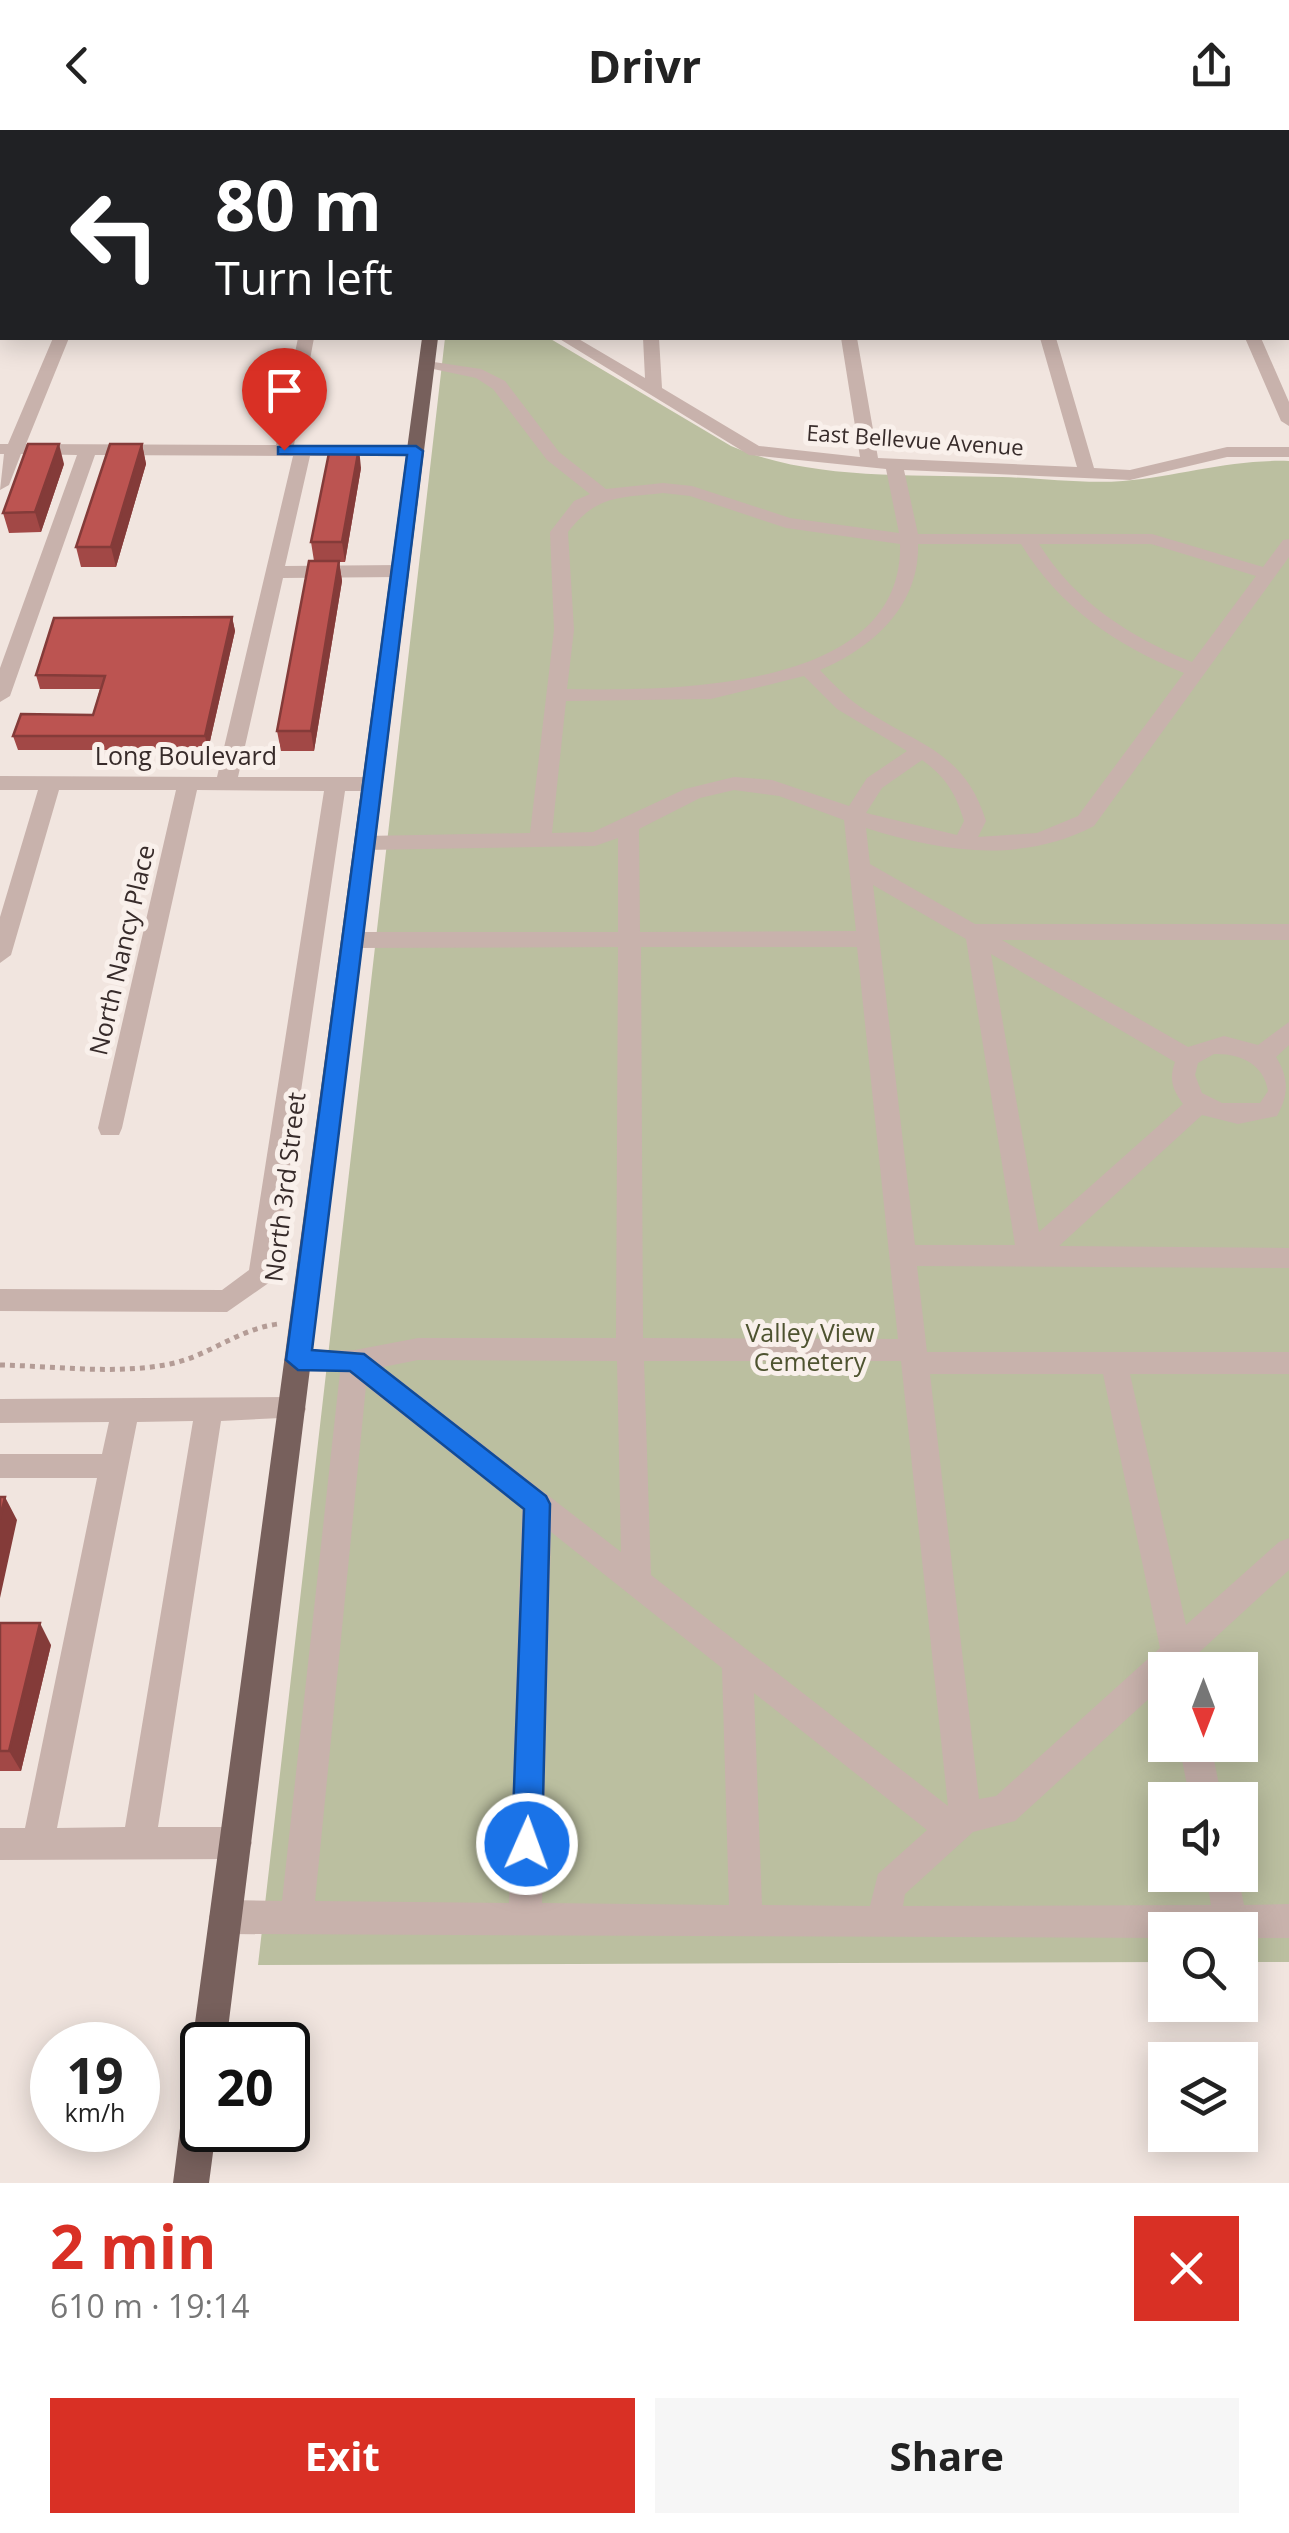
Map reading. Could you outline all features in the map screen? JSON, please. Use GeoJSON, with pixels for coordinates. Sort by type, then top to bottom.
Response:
{"type":"FeatureCollection","features":[{"type":"Feature","properties":{"kind":"main road","name":"North 3rd Street"},"geometry":{"type":"LineString","coordinates":[[212,2022],[430,340]]}},
{"type":"Feature","properties":{"kind":"main road"},"geometry":{"type":"LineString","coordinates":[[192,2183],[196,2152]]}},
{"type":"Feature","properties":{"kind":"street"},"geometry":{"type":"LineString","coordinates":[[0,485],[7,449],[60,340]]}},
{"type":"Feature","properties":{"kind":"street"},"geometry":{"type":"LineString","coordinates":[[226,783],[275,572],[306,340]]}},
{"type":"Feature","properties":{"kind":"street","name":"East Bellevue Avenue"},"geometry":{"type":"LineString","coordinates":[[569,340],[755,451],[870,463],[1130,474],[1227,452],[1289,452]]}},
{"type":"Feature","properties":{"kind":"street"},"geometry":{"type":"LineString","coordinates":[[651,340],[654,390]]}},
{"type":"Feature","properties":{"kind":"street"},"geometry":{"type":"LineString","coordinates":[[849,340],[870,463]]}},
{"type":"Feature","properties":{"kind":"street"},"geometry":{"type":"LineString","coordinates":[[1049,340],[1087,473]]}},
{"type":"Feature","properties":{"kind":"street"},"geometry":{"type":"LineString","coordinates":[[1254,340],[1289,421]]}},
{"type":"Feature","properties":{"kind":"street"},"geometry":{"type":"LineString","coordinates":[[426,366],[481,374],[499,385],[553,456],[602,495]]}},
{"type":"Feature","properties":{"kind":"street"},"geometry":{"type":"LineString","coordinates":[[7,449],[416,451]]}},
{"type":"Feature","properties":{"kind":"street"},"geometry":{"type":"LineString","coordinates":[[0,696],[88,449]]}},
{"type":"Feature","properties":{"kind":"street"},"geometry":{"type":"LineString","coordinates":[[555,695],[688,697],[737,692],[810,671],[878,626],[892,608],[908,566],[910,539],[894,464]]}},
{"type":"Feature","properties":{"kind":"street"},"geometry":{"type":"LineString","coordinates":[[540,841],[564,630],[559,532],[580,505],[602,495],[640,488],[692,491],[786,523],[910,539],[1152,539],[1267,574]]}},
{"type":"Feature","properties":{"kind":"street"},"geometry":{"type":"LineString","coordinates":[[1026,538],[1054,582],[1093,618],[1151,654],[1196,671]]}},
{"type":"Feature","properties":{"kind":"street"},"geometry":{"type":"LineString","coordinates":[[365,844],[595,840],[629,830],[683,795],[716,785],[756,784],[914,833],[964,840],[1034,842],[1066,836],[1086,822],[1289,544]]}},
{"type":"Feature","properties":{"kind":"street"},"geometry":{"type":"LineString","coordinates":[[275,572],[400,572]]}},
{"type":"Feature","properties":{"kind":"street"},"geometry":{"type":"LineString","coordinates":[[810,671],[844,705],[948,767],[966,792],[975,822],[964,840]]}},
{"type":"Feature","properties":{"kind":"street"},"geometry":{"type":"LineString","coordinates":[[923,750],[874,783],[854,815],[915,1357],[958,1823]]}},
{"type":"Feature","properties":{"kind":"street","name":"Long Boulevard"},"geometry":{"type":"LineString","coordinates":[[0,783],[372,784]]}},
{"type":"Feature","properties":{"kind":"street"},"geometry":{"type":"LineString","coordinates":[[0,955],[50,783]]}},
{"type":"Feature","properties":{"kind":"street","name":"North Nancy Place"},"geometry":{"type":"LineString","coordinates":[[110,1128],[188,783]]}},
{"type":"Feature","properties":{"kind":"street"},"geometry":{"type":"LineString","coordinates":[[0,1300],[227,1301],[261,1275],[336,784]]}},
{"type":"Feature","properties":{"kind":"street"},"geometry":{"type":"LineString","coordinates":[[629,830],[630,1350],[636,1581]]}},
{"type":"Feature","properties":{"kind":"street"},"geometry":{"type":"LineString","coordinates":[[859,867],[1188,1058]]}},
{"type":"Feature","properties":{"kind":"street"},"geometry":{"type":"LineString","coordinates":[[976,932],[1289,932]]}},
{"type":"Feature","properties":{"kind":"street"},"geometry":{"type":"LineString","coordinates":[[976,932],[1030,1256]]}},
{"type":"Feature","properties":{"kind":"street"},"geometry":{"type":"LineString","coordinates":[[352,940],[866,939]]}},
{"type":"Feature","properties":{"kind":"street"},"geometry":{"type":"LineString","coordinates":[[1260,1057],[1289,1031]]}},
{"type":"Feature","properties":{"kind":"street"},"geometry":{"type":"LineString","coordinates":[[1210,1046],[1224,1046],[1260,1057],[1280,1081],[1283,1106],[1242,1117],[1199,1104],[1182,1080],[1188,1058],[1210,1046]]}},
{"type":"Feature","properties":{"kind":"street"},"geometry":{"type":"LineString","coordinates":[[1030,1256],[1199,1104]]}},
{"type":"Feature","properties":{"kind":"street"},"geometry":{"type":"LineString","coordinates":[[903,1254],[1289,1258]]}},
{"type":"Feature","properties":{"kind":"street"},"geometry":{"type":"LineString","coordinates":[[298,1360],[355,1361],[418,1349],[630,1350],[1114,1363],[1289,1362]]}},
{"type":"Feature","properties":{"kind":"street"},"geometry":{"type":"LineString","coordinates":[[355,1361],[737,1661],[958,1823]]}},
{"type":"Feature","properties":{"kind":"street"},"geometry":{"type":"LineString","coordinates":[[296,1917],[355,1361]]}},
{"type":"Feature","properties":{"kind":"street"},"geometry":{"type":"LineString","coordinates":[[1114,1363],[1176,1652]]}},
{"type":"Feature","properties":{"kind":"street"},"geometry":{"type":"LineString","coordinates":[[0,1410],[292,1409]]}},
{"type":"Feature","properties":{"kind":"street"},"geometry":{"type":"LineString","coordinates":[[38,1843],[124,1410]]}},
{"type":"Feature","properties":{"kind":"street"},"geometry":{"type":"LineString","coordinates":[[138,1842],[209,1410]]}},
{"type":"Feature","properties":{"kind":"street"},"geometry":{"type":"LineString","coordinates":[[0,1466],[114,1466]]}},
{"type":"Feature","properties":{"kind":"street"},"geometry":{"type":"LineString","coordinates":[[525,1919],[537,1504]]}},
{"type":"Feature","properties":{"kind":"street"},"geometry":{"type":"LineString","coordinates":[[1188,1652],[1289,1550]]}},
{"type":"Feature","properties":{"kind":"street"},"geometry":{"type":"LineString","coordinates":[[737,1661],[746,1918]]}},
{"type":"Feature","properties":{"kind":"street"},"geometry":{"type":"LineString","coordinates":[[884,1923],[890,1886],[958,1823],[1004,1810],[1148,1688]]}},
{"type":"Feature","properties":{"kind":"street"},"geometry":{"type":"LineString","coordinates":[[0,1844],[236,1842]]}},
{"type":"Feature","properties":{"kind":"street"},"geometry":{"type":"LineString","coordinates":[[226,1917],[1148,1921]]}},
{"type":"Feature","properties":{"kind":"street"},"geometry":{"type":"LineString","coordinates":[[1258,1921],[1289,1920]]}},
{"type":"Feature","properties":{"kind":"path"},"geometry":{"type":"LineString","coordinates":[[0,1365],[161,1366],[187,1360],[244,1330],[280,1324]]}},
{"type":"Feature","properties":{"kind":"green space","name":"Valley View Cemetery"},"geometry":{"type":"Polygon","coordinates":[[[445,340],[552,340],[731,446],[762,457],[829,470],[1108,482],[1289,461],[1289,1962],[1258,1962],[1258,1912],[1148,1912],[1148,1962],[258,1965],[445,340]]]}},
{"type":"Feature","properties":{"kind":"building"},"geometry":{"type":"Polygon","coordinates":[[[28,444],[59,444],[35,512],[3,513],[28,444]]]}},
{"type":"Feature","properties":{"kind":"building"},"geometry":{"type":"Polygon","coordinates":[[[110,444],[142,444],[111,547],[76,547],[110,444]]]}},
{"type":"Feature","properties":{"kind":"building"},"geometry":{"type":"Polygon","coordinates":[[[330,448],[359,448],[342,542],[311,542],[330,448]]]}},
{"type":"Feature","properties":{"kind":"building"},"geometry":{"type":"Polygon","coordinates":[[[309,561],[339,561],[311,731],[277,731],[309,561]]]}},
{"type":"Feature","properties":{"kind":"building"},"geometry":{"type":"Polygon","coordinates":[[[232,617],[205,736],[13,736],[21,714],[93,715],[105,676],[36,675],[54,618],[232,617]]]}},
{"type":"Feature","properties":{"kind":"building"},"geometry":{"type":"Polygon","coordinates":[[[0,1623],[40,1623],[9,1751],[0,1751],[0,1623]]]}},
{"type":"Feature","properties":{"kind":"route"},"geometry":{"type":"LineString","coordinates":[[284,450],[416,451],[298,1360],[355,1361],[537,1504],[527,1844]]}}]}
